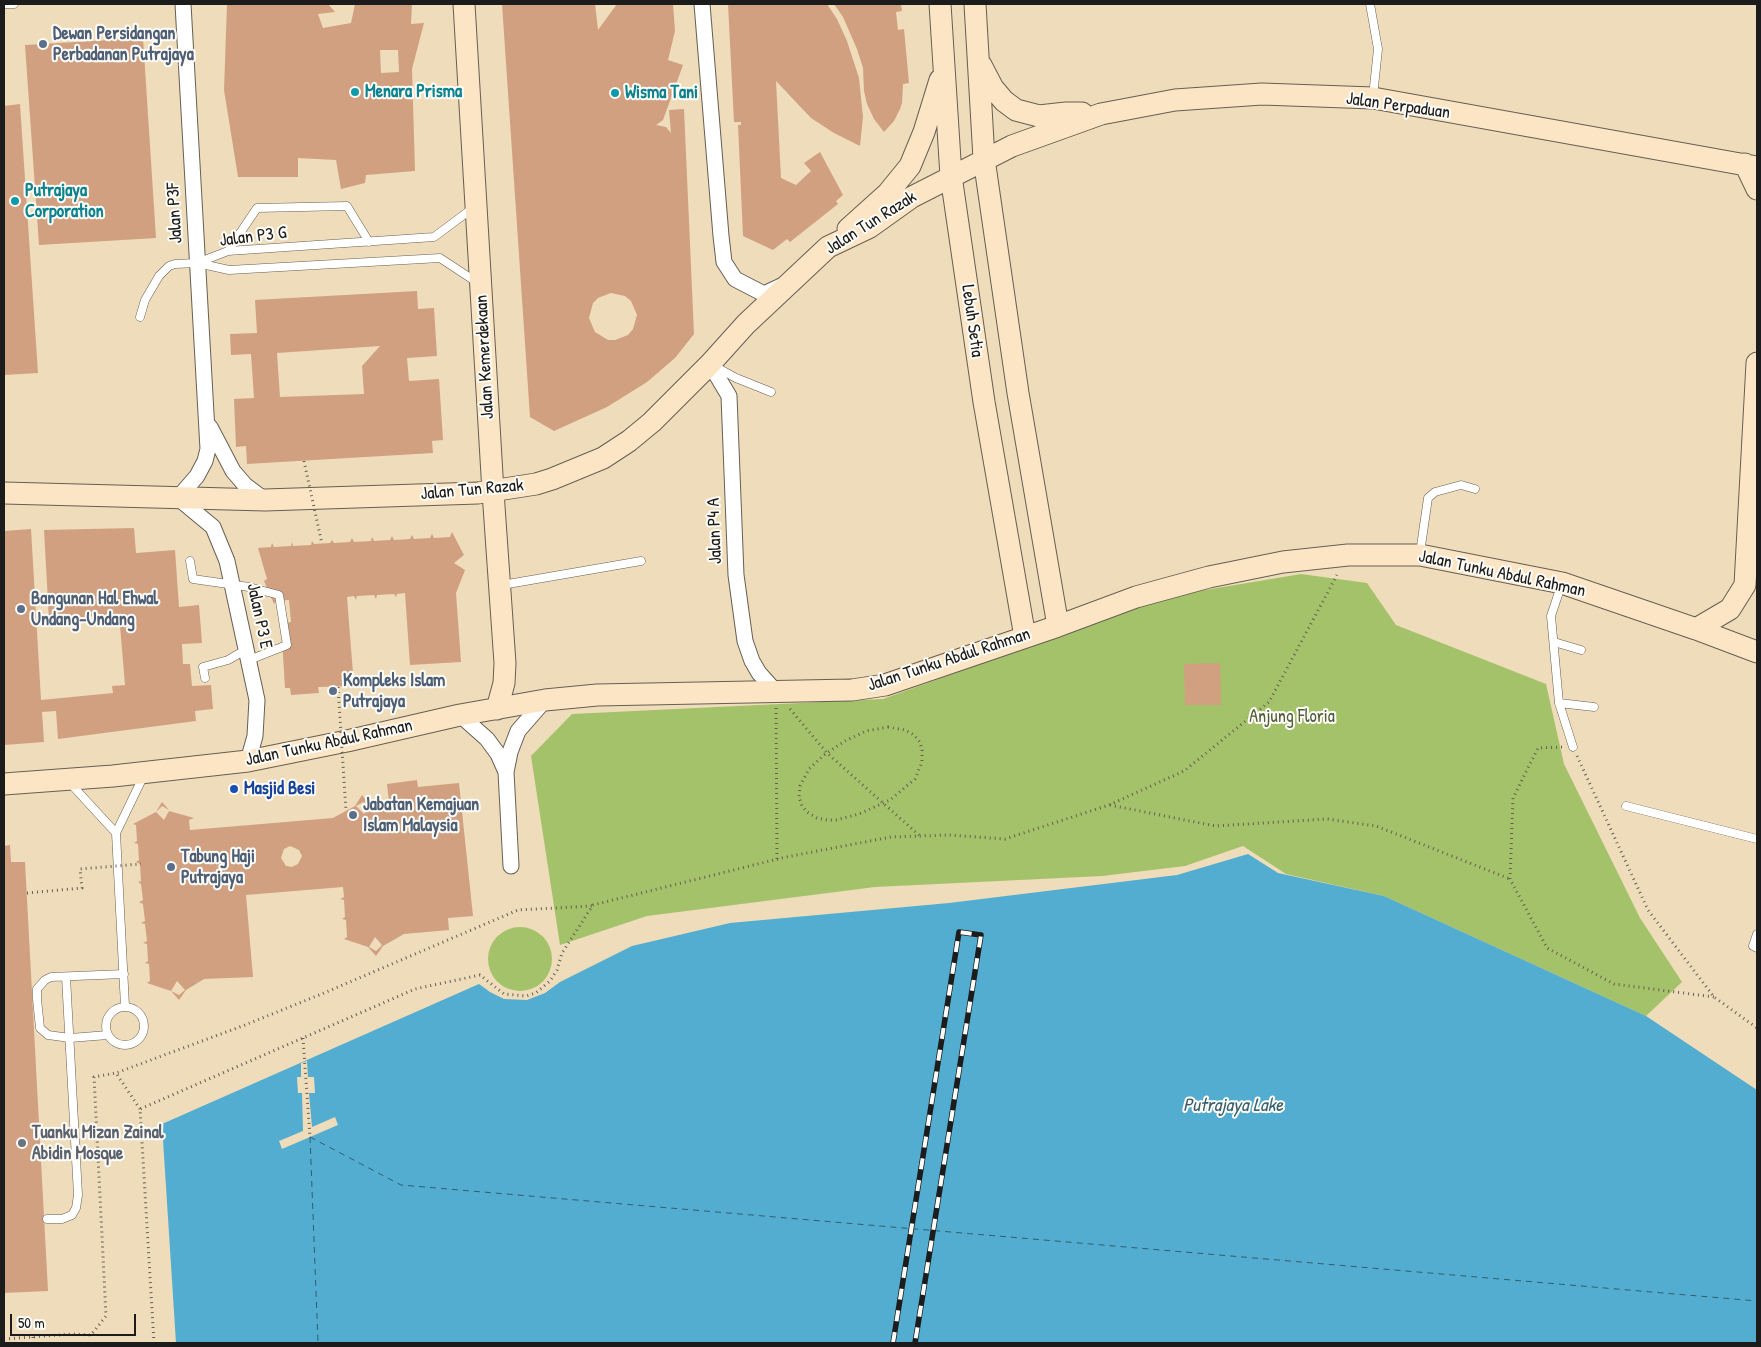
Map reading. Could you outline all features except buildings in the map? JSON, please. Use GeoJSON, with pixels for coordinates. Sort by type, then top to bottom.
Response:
{"type":"FeatureCollection","features":[{"type":"Feature","properties":{"kind":"street","name":"Jalan P3F"},"geometry":{"type":"LineString","coordinates":[[178,498],[197,476],[206,461],[208,449],[208,421],[183,4]]}},
{"type":"Feature","properties":{"kind":"street","name":"Jalan Kemerdekaan"},"geometry":{"type":"LineString","coordinates":[[464,4],[505,663],[504,683],[496,709]]}},
{"type":"Feature","properties":{"kind":"street"},"geometry":{"type":"LineString","coordinates":[[702,4],[720,236],[724,262],[735,279],[764,294],[790,282]]}},
{"type":"Feature","properties":{"kind":"street","name":"Lebuh Setia"},"geometry":{"type":"LineString","coordinates":[[940,4],[951,176],[984,402],[1025,637]]}},
{"type":"Feature","properties":{"kind":"street","name":"Lebuh Setia"},"geometry":{"type":"LineString","coordinates":[[974,4],[984,159],[1018,392],[1058,626]]}},
{"type":"Feature","properties":{"kind":"street"},"geometry":{"type":"LineString","coordinates":[[978,58],[993,88],[1004,101],[1016,110],[1039,116],[1066,113],[1101,114]]}},
{"type":"Feature","properties":{"kind":"street"},"geometry":{"type":"LineString","coordinates":[[828,248],[888,193],[910,166],[924,132],[944,69]]}},
{"type":"Feature","properties":{"kind":"street","name":"Jalan Perpaduan"},"geometry":{"type":"LineString","coordinates":[[984,159],[1012,146],[1101,114],[1175,100],[1262,94],[1373,98],[1531,128],[1751,166]]}},
{"type":"Feature","properties":{"kind":"street","name":"Jalan Tun Razak"},"geometry":{"type":"LineString","coordinates":[[4,493],[265,500],[493,492],[552,479],[602,458],[630,441],[652,422],[710,364],[746,324],[828,248],[870,227],[912,196],[984,159]]}},
{"type":"Feature","properties":{"kind":"street"},"geometry":{"type":"LineString","coordinates":[[1751,166],[1757,189]]}},
{"type":"Feature","properties":{"kind":"street"},"geometry":{"type":"LineString","coordinates":[[1696,628],[1730,609],[1745,585],[1757,363]]}},
{"type":"Feature","properties":{"kind":"street","name":"Jalan P4 A"},"geometry":{"type":"LineString","coordinates":[[710,364],[729,396],[736,575],[745,641],[752,661],[759,673],[776,692]]}},
{"type":"Feature","properties":{"kind":"street","name":"Jalan P3F"},"geometry":{"type":"LineString","coordinates":[[208,421],[233,471],[244,485],[265,500]]}},
{"type":"Feature","properties":{"kind":"street","name":"Jalan P3 E"},"geometry":{"type":"LineString","coordinates":[[178,498],[213,527],[227,561],[258,700],[255,736],[248,761]]}},
{"type":"Feature","properties":{"kind":"street","name":"Jalan Tunku Abdul Rahman"},"geometry":{"type":"LineString","coordinates":[[4,784],[145,773],[248,761],[460,715],[545,700],[597,695],[852,690],[885,685],[1058,626],[1136,597],[1209,577],[1283,562],[1348,555],[1420,555],[1562,583],[1696,628],[1757,652]]}},
{"type":"Feature","properties":{"kind":"street"},"geometry":{"type":"LineString","coordinates":[[511,866],[506,772],[515,736],[545,700]]}},
{"type":"Feature","properties":{"kind":"street"},"geometry":{"type":"LineString","coordinates":[[460,715],[487,739],[498,754],[506,772]]}},
{"type":"Feature","properties":{"kind":"lane"},"geometry":{"type":"LineString","coordinates":[[4,4],[14,4]]}},
{"type":"Feature","properties":{"kind":"lane"},"geometry":{"type":"LineString","coordinates":[[1370,4],[1378,49],[1373,98]]}},
{"type":"Feature","properties":{"kind":"lane","name":"Jalan P3 G"},"geometry":{"type":"LineString","coordinates":[[197,262],[228,251],[434,237],[476,205]]}},
{"type":"Feature","properties":{"kind":"lane"},"geometry":{"type":"LineString","coordinates":[[228,251],[257,208],[346,206],[369,242]]}},
{"type":"Feature","properties":{"kind":"lane","name":"Jalan P3 G"},"geometry":{"type":"LineString","coordinates":[[197,262],[229,270],[440,258],[481,285]]}},
{"type":"Feature","properties":{"kind":"lane"},"geometry":{"type":"LineString","coordinates":[[140,317],[145,300],[159,276],[169,266],[197,262]]}},
{"type":"Feature","properties":{"kind":"lane"},"geometry":{"type":"LineString","coordinates":[[710,364],[736,378],[771,392]]}},
{"type":"Feature","properties":{"kind":"lane"},"geometry":{"type":"LineString","coordinates":[[1420,555],[1428,498],[1435,492],[1460,485],[1475,489]]}},
{"type":"Feature","properties":{"kind":"lane"},"geometry":{"type":"LineString","coordinates":[[190,561],[193,580],[233,584],[279,595],[287,645],[203,666],[205,678]]}},
{"type":"Feature","properties":{"kind":"lane"},"geometry":{"type":"LineString","coordinates":[[500,585],[641,561]]}},
{"type":"Feature","properties":{"kind":"lane"},"geometry":{"type":"LineString","coordinates":[[1562,583],[1551,616],[1559,703],[1573,747]]}},
{"type":"Feature","properties":{"kind":"lane"},"geometry":{"type":"LineString","coordinates":[[1554,642],[1581,650]]}},
{"type":"Feature","properties":{"kind":"lane"},"geometry":{"type":"LineString","coordinates":[[1559,703],[1594,707]]}},
{"type":"Feature","properties":{"kind":"lane"},"geometry":{"type":"LineString","coordinates":[[126,1006],[116,833],[145,773]]}},
{"type":"Feature","properties":{"kind":"lane"},"geometry":{"type":"LineString","coordinates":[[67,779],[116,833]]}},
{"type":"Feature","properties":{"kind":"lane"},"geometry":{"type":"LineString","coordinates":[[1626,806],[1757,839]]}},
{"type":"Feature","properties":{"kind":"lane"},"geometry":{"type":"LineString","coordinates":[[1757,934],[1753,946],[1757,948]]}},
{"type":"Feature","properties":{"kind":"lane"},"geometry":{"type":"LineString","coordinates":[[108,1034],[70,1038],[52,1037],[40,1028],[36,994],[40,985],[45,980],[51,978],[124,974]]}},
{"type":"Feature","properties":{"kind":"lane"},"geometry":{"type":"LineString","coordinates":[[47,1219],[62,1219],[72,1215],[76,1208],[78,1195],[66,977]]}},
{"type":"Feature","properties":{"kind":"lane"},"geometry":{"type":"LineString","coordinates":[[126,1006],[140,1013],[144,1028],[136,1042],[120,1044],[114,1041],[108,1034],[106,1027],[107,1019],[111,1012],[126,1006]]}},
{"type":"Feature","properties":{"kind":"path"},"geometry":{"type":"LineString","coordinates":[[304,461],[322,544]]}},
{"type":"Feature","properties":{"kind":"path"},"geometry":{"type":"LineString","coordinates":[[4,1339],[72,1334],[92,1335],[106,1316],[94,1077],[116,1073],[306,1000],[518,910],[592,906],[777,859],[891,838],[949,835],[1005,839],[1109,805],[1184,771],[1269,702],[1348,555]]}},
{"type":"Feature","properties":{"kind":"path"},"geometry":{"type":"LineString","coordinates":[[338,687],[346,811]]}},
{"type":"Feature","properties":{"kind":"path"},"geometry":{"type":"LineString","coordinates":[[776,692],[827,753],[920,836]]}},
{"type":"Feature","properties":{"kind":"path"},"geometry":{"type":"LineString","coordinates":[[776,692],[777,859]]}},
{"type":"Feature","properties":{"kind":"path"},"geometry":{"type":"LineString","coordinates":[[896,728],[914,735],[920,742],[922,750],[919,771],[915,779],[907,786],[885,803],[870,811],[836,820],[817,818],[807,812],[799,798],[800,786],[809,768],[827,753],[845,741],[877,729],[896,728]]}},
{"type":"Feature","properties":{"kind":"path"},"geometry":{"type":"LineString","coordinates":[[1714,997],[1614,984],[1547,948],[1510,879],[1513,798],[1538,748],[1573,747],[1648,910],[1714,997],[1757,1028]]}},
{"type":"Feature","properties":{"kind":"path"},"geometry":{"type":"LineString","coordinates":[[1109,805],[1215,826],[1327,819],[1376,826],[1510,879]]}},
{"type":"Feature","properties":{"kind":"path"},"geometry":{"type":"LineString","coordinates":[[27,893],[82,888],[80,869],[140,864]]}},
{"type":"Feature","properties":{"kind":"path"},"geometry":{"type":"LineString","coordinates":[[140,1109],[416,989],[480,975],[504,994],[526,996],[536,993],[550,981],[557,970],[562,952],[592,906]]}},
{"type":"Feature","properties":{"kind":"path"},"geometry":{"type":"LineString","coordinates":[[302,1038],[310,1137]]}},
{"type":"Feature","properties":{"kind":"path"},"geometry":{"type":"LineString","coordinates":[[116,1073],[140,1109],[154,1343]]}},
{"type":"Feature","properties":{"kind":"path"},"geometry":{"type":"LineString","coordinates":[[33,1337],[33,1343]]}},
{"type":"Feature","properties":{"kind":"green space","name":"Anjung Floria"},"geometry":{"type":"Polygon","coordinates":[[[1301,574],[1367,583],[1396,625],[1546,684],[1564,764],[1640,918],[1682,982],[1646,1016],[1384,896],[1286,874],[1243,846],[1185,866],[1102,876],[875,887],[647,916],[560,945],[531,756],[572,714],[883,699],[1169,596],[1301,574]]]}},
{"type":"Feature","properties":{"kind":"green space"},"geometry":{"type":"Polygon","coordinates":[[[520,927],[532,930],[543,936],[549,947],[552,959],[549,971],[543,982],[532,988],[520,991],[508,988],[497,982],[491,971],[488,959],[491,947],[497,936],[508,930],[520,927]]]}},
{"type":"Feature","properties":{"kind":"water","name":"Putrajaya Lake"},"geometry":{"type":"Polygon","coordinates":[[[1248,854],[1278,873],[1384,896],[1646,1016],[1757,1090],[1757,1343],[176,1343],[162,1124],[479,984],[504,999],[527,1000],[545,993],[560,982],[632,946],[730,923],[949,903],[1177,875],[1248,854]]]}},
{"type":"Feature","properties":{"kind":"pier"},"geometry":{"type":"Polygon","coordinates":[[[307,1061],[308,1077],[314,1077],[315,1093],[309,1093],[312,1127],[335,1117],[338,1125],[282,1149],[279,1141],[303,1131],[302,1093],[298,1093],[297,1077],[301,1077],[301,1063],[307,1061]]]}},
{"type":"Feature","properties":{"kind":"ferry route"},"geometry":{"type":"LineString","coordinates":[[310,1137],[401,1185],[1757,1301]]}},
{"type":"Feature","properties":{"kind":"ferry route"},"geometry":{"type":"LineString","coordinates":[[310,1137],[318,1343]]}},
{"type":"Feature","properties":{"kind":"railway"},"geometry":{"type":"LineString","coordinates":[[893,1343],[959,932],[981,935],[915,1343]]}},
{"type":"Feature","properties":{"kind":"place","name":"Dewan Persidangan Perbadanan Putrajaya"},"geometry":{"type":"Point","coordinates":[43,44]}},
{"type":"Feature","properties":{"kind":"place","name":"Menara Prisma"},"geometry":{"type":"Point","coordinates":[355,92]}},
{"type":"Feature","properties":{"kind":"place","name":"Wisma Tani"},"geometry":{"type":"Point","coordinates":[615,93]}},
{"type":"Feature","properties":{"kind":"place","name":"Putrajaya Corporation"},"geometry":{"type":"Point","coordinates":[15,201]}},
{"type":"Feature","properties":{"kind":"place","name":"Bangunan Hal Ehwal Undang-Undang"},"geometry":{"type":"Point","coordinates":[21,609]}},
{"type":"Feature","properties":{"kind":"place","name":"Kompleks Islam Putrajaya"},"geometry":{"type":"Point","coordinates":[333,691]}},
{"type":"Feature","properties":{"kind":"place","name":"Masjid Besi"},"geometry":{"type":"Point","coordinates":[234,789]}},
{"type":"Feature","properties":{"kind":"place","name":"Jabatan Kemajuan Islam Malaysia"},"geometry":{"type":"Point","coordinates":[353,815]}},
{"type":"Feature","properties":{"kind":"place","name":"Tabung Haji Putrajaya"},"geometry":{"type":"Point","coordinates":[171,867]}},
{"type":"Feature","properties":{"kind":"place","name":"Tuanku Mizan Zainal Abidin Mosque"},"geometry":{"type":"Point","coordinates":[22,1143]}}]}
